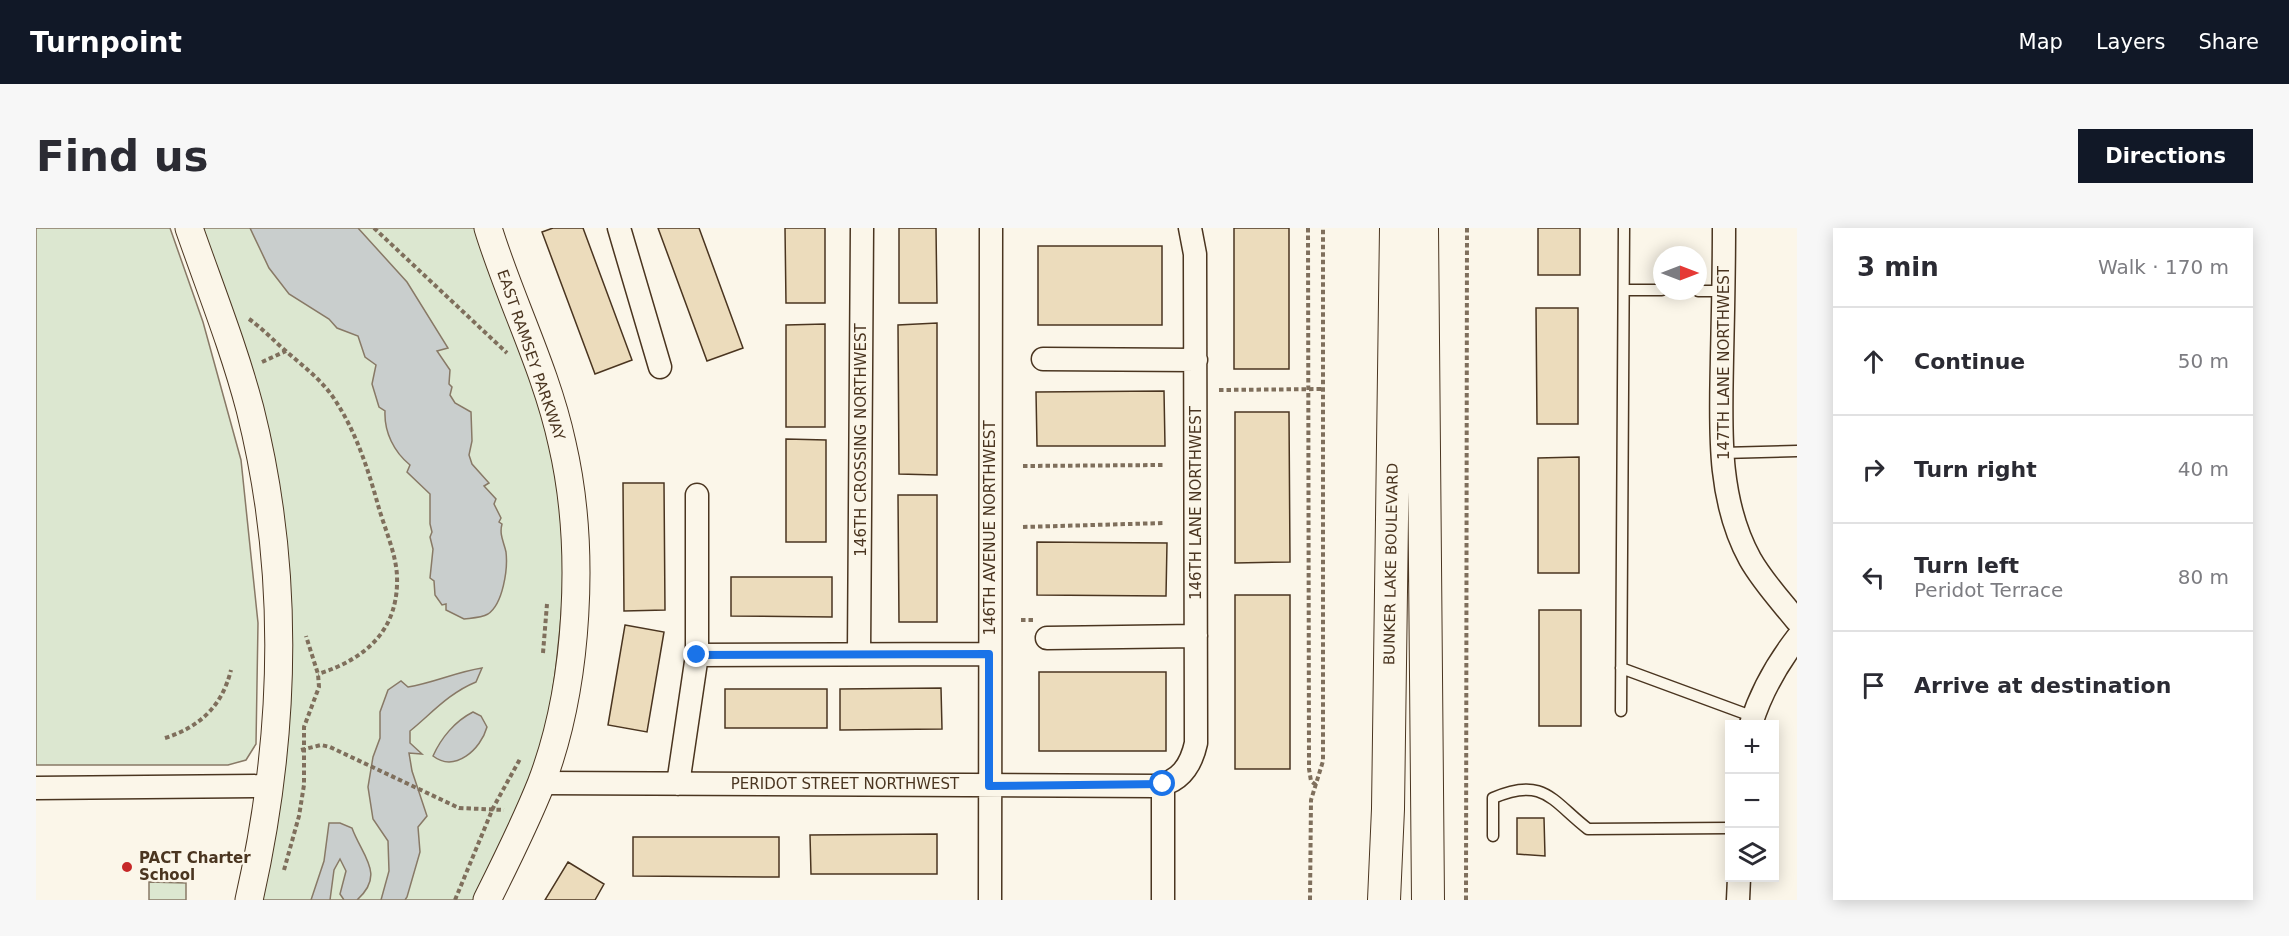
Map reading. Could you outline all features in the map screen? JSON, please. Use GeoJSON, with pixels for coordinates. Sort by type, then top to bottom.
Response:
{"type":"FeatureCollection","features":[{"type":"Feature","properties":{"kind":"main road","name":"BUNKER LAKE BOULEVARD"},"geometry":{"type":"LineString","coordinates":[[1384,900],[1388,809],[1396,228]]}},
{"type":"Feature","properties":{"kind":"main road","name":"BUNKER LAKE BOULEVARD"},"geometry":{"type":"LineString","coordinates":[[1422,228],[1428,900]]}},
{"type":"Feature","properties":{"kind":"street"},"geometry":{"type":"LineString","coordinates":[[189,228],[243,385],[264,474],[277,592],[279,667],[274,756],[249,900]]}},
{"type":"Feature","properties":{"kind":"street","name":"EAST RAMSEY PARKWAY"},"geometry":{"type":"LineString","coordinates":[[487,900],[541,783],[558,726],[574,621],[576,565],[572,501],[562,442],[488,228]]}},
{"type":"Feature","properties":{"kind":"street"},"geometry":{"type":"LineString","coordinates":[[619,228],[660,367]]}},
{"type":"Feature","properties":{"kind":"street","name":"146TH CROSSING NORTHWEST"},"geometry":{"type":"LineString","coordinates":[[860,653],[862,228]]}},
{"type":"Feature","properties":{"kind":"street","name":"146TH AVENUE NORTHWEST"},"geometry":{"type":"LineString","coordinates":[[990,900],[992,228]]}},
{"type":"Feature","properties":{"kind":"street","name":"146TH LANE NORTHWEST"},"geometry":{"type":"LineString","coordinates":[[1172,780],[1193,758],[1196,743],[1195,242],[1190,228]]}},
{"type":"Feature","properties":{"kind":"street","name":"147TH LANE NORTHWEST"},"geometry":{"type":"LineString","coordinates":[[1724,228],[1722,453],[1727,493],[1736,525],[1749,557],[1764,581],[1797,621]]}},
{"type":"Feature","properties":{"kind":"street"},"geometry":{"type":"LineString","coordinates":[[1043,359],[1196,360]]}},
{"type":"Feature","properties":{"kind":"street"},"geometry":{"type":"LineString","coordinates":[[678,784],[697,655],[697,495]]}},
{"type":"Feature","properties":{"kind":"street"},"geometry":{"type":"LineString","coordinates":[[1047,639],[1196,636]]}},
{"type":"Feature","properties":{"kind":"street"},"geometry":{"type":"LineString","coordinates":[[1753,720],[1780,659],[1797,638]]}},
{"type":"Feature","properties":{"kind":"street"},"geometry":{"type":"LineString","coordinates":[[697,655],[989,654]]}},
{"type":"Feature","properties":{"kind":"street"},"geometry":{"type":"LineString","coordinates":[[1163,900],[1172,780]]}},
{"type":"Feature","properties":{"kind":"street","name":"PERIDOT STREET NORTHWEST"},"geometry":{"type":"LineString","coordinates":[[541,783],[989,786],[1172,780]]}},
{"type":"Feature","properties":{"kind":"street"},"geometry":{"type":"LineString","coordinates":[[36,788],[270,786]]}},
{"type":"Feature","properties":{"kind":"street"},"geometry":{"type":"LineString","coordinates":[[1738,882],[1738,900]]}},
{"type":"Feature","properties":{"kind":"lane"},"geometry":{"type":"LineString","coordinates":[[1621,711],[1624,228]]}},
{"type":"Feature","properties":{"kind":"lane"},"geometry":{"type":"LineString","coordinates":[[1624,290],[1653,290]]}},
{"type":"Feature","properties":{"kind":"lane"},"geometry":{"type":"LineString","coordinates":[[1707,291],[1724,291]]}},
{"type":"Feature","properties":{"kind":"lane"},"geometry":{"type":"LineString","coordinates":[[1722,453],[1797,451]]}},
{"type":"Feature","properties":{"kind":"lane"},"geometry":{"type":"LineString","coordinates":[[1621,668],[1751,720]]}},
{"type":"Feature","properties":{"kind":"lane"},"geometry":{"type":"LineString","coordinates":[[1493,836],[1493,798],[1512,790],[1539,791],[1556,798],[1588,829],[1725,828]]}},
{"type":"Feature","properties":{"kind":"path"},"geometry":{"type":"LineString","coordinates":[[374,228],[492,341],[514,358],[509,347]]}},
{"type":"Feature","properties":{"kind":"path"},"geometry":{"type":"LineString","coordinates":[[1308,228],[1309,770],[1311,781],[1317,786]]}},
{"type":"Feature","properties":{"kind":"path"},"geometry":{"type":"LineString","coordinates":[[1310,900],[1311,800],[1323,761],[1323,228]]}},
{"type":"Feature","properties":{"kind":"path"},"geometry":{"type":"LineString","coordinates":[[1466,900],[1467,228]]}},
{"type":"Feature","properties":{"kind":"path"},"geometry":{"type":"LineString","coordinates":[[246,318],[261,327],[320,379],[336,400],[355,436],[372,483],[397,576],[392,605],[384,631],[368,649],[345,665],[318,674]]}},
{"type":"Feature","properties":{"kind":"path"},"geometry":{"type":"LineString","coordinates":[[257,363],[286,351]]}},
{"type":"Feature","properties":{"kind":"path"},"geometry":{"type":"LineString","coordinates":[[1196,390],[1323,389]]}},
{"type":"Feature","properties":{"kind":"path"},"geometry":{"type":"LineString","coordinates":[[1023,466],[1163,465]]}},
{"type":"Feature","properties":{"kind":"path"},"geometry":{"type":"LineString","coordinates":[[1023,528],[1164,523]]}},
{"type":"Feature","properties":{"kind":"path"},"geometry":{"type":"LineString","coordinates":[[543,661],[548,600]]}},
{"type":"Feature","properties":{"kind":"path"},"geometry":{"type":"LineString","coordinates":[[165,738],[195,726],[209,714],[226,687],[231,670]]}},
{"type":"Feature","properties":{"kind":"path"},"geometry":{"type":"LineString","coordinates":[[274,756],[321,745],[459,808],[482,810],[493,808],[526,816]]}},
{"type":"Feature","properties":{"kind":"path"},"geometry":{"type":"LineString","coordinates":[[455,900],[493,808],[523,752]]}},
{"type":"Feature","properties":{"kind":"green space"},"geometry":{"type":"Polygon","coordinates":[[[36,228],[170,228],[203,322],[241,460],[258,623],[256,744],[246,760],[228,765],[36,765],[36,228]]]}},
{"type":"Feature","properties":{"kind":"green space"},"geometry":{"type":"Polygon","coordinates":[[[200,228],[476,228],[521,348],[540,408],[559,492],[563,558],[562,603],[556,662],[544,738],[522,801],[474,900],[259,900],[287,619],[200,228]]]}},
{"type":"Feature","properties":{"kind":"green space"},"geometry":{"type":"Polygon","coordinates":[[[149,882],[186,883],[186,900],[149,900],[149,882]]]}},
{"type":"Feature","properties":{"kind":"shaded area"},"geometry":{"type":"Polygon","coordinates":[[[250,228],[358,228],[407,282],[448,348],[437,351],[450,370],[449,384],[452,387],[450,395],[455,403],[471,412],[472,441],[469,455],[472,464],[489,483],[484,486],[496,499],[494,504],[501,518],[499,522],[502,524],[501,535],[506,552],[505,576],[501,594],[488,614],[464,619],[446,610],[446,604],[442,605],[435,595],[434,581],[430,578],[433,549],[430,537],[432,532],[430,494],[407,472],[410,465],[399,454],[388,434],[385,411],[379,407],[372,384],[376,365],[365,357],[358,336],[337,328],[329,319],[289,294],[269,268],[250,228]]]}},
{"type":"Feature","properties":{"kind":"shaded area"},"geometry":{"type":"Polygon","coordinates":[[[482,668],[476,682],[449,698],[410,731],[410,743],[422,754],[409,753],[412,771],[427,816],[418,827],[420,852],[407,897],[405,900],[381,900],[389,871],[388,841],[373,819],[368,787],[373,757],[380,738],[380,712],[388,690],[401,681],[408,687],[482,668]]]}},
{"type":"Feature","properties":{"kind":"shaded area"},"geometry":{"type":"Polygon","coordinates":[[[473,712],[481,716],[487,727],[473,750],[466,756],[450,762],[441,761],[433,756],[449,731],[473,712]]]}},
{"type":"Feature","properties":{"kind":"shaded area"},"geometry":{"type":"Polygon","coordinates":[[[329,823],[340,823],[352,828],[369,865],[370,882],[366,891],[357,900],[344,900],[340,894],[346,871],[340,859],[334,870],[330,900],[311,900],[324,861],[329,823]]]}},
{"type":"Feature","properties":{"kind":"building"},"geometry":{"type":"Polygon","coordinates":[[[553,228],[583,228],[632,360],[595,374],[542,232],[553,228]]]}},
{"type":"Feature","properties":{"kind":"building"},"geometry":{"type":"Polygon","coordinates":[[[658,228],[699,228],[743,348],[707,361],[658,228]]]}},
{"type":"Feature","properties":{"kind":"building"},"geometry":{"type":"Polygon","coordinates":[[[785,228],[825,228],[825,303],[786,303],[785,228]]]}},
{"type":"Feature","properties":{"kind":"building"},"geometry":{"type":"Polygon","coordinates":[[[899,228],[936,228],[937,303],[899,303],[899,228]]]}},
{"type":"Feature","properties":{"kind":"building"},"geometry":{"type":"Polygon","coordinates":[[[1234,228],[1289,228],[1289,369],[1234,369],[1234,228]]]}},
{"type":"Feature","properties":{"kind":"building"},"geometry":{"type":"Polygon","coordinates":[[[1538,228],[1580,228],[1580,275],[1538,275],[1538,228]]]}},
{"type":"Feature","properties":{"kind":"building"},"geometry":{"type":"Polygon","coordinates":[[[1038,246],[1162,246],[1162,325],[1038,325],[1038,246]]]}},
{"type":"Feature","properties":{"kind":"building"},"geometry":{"type":"Polygon","coordinates":[[[1536,308],[1578,308],[1578,424],[1537,424],[1536,308]]]}},
{"type":"Feature","properties":{"kind":"building"},"geometry":{"type":"Polygon","coordinates":[[[937,323],[937,475],[899,474],[898,325],[937,323]]]}},
{"type":"Feature","properties":{"kind":"building"},"geometry":{"type":"Polygon","coordinates":[[[825,324],[825,427],[786,427],[786,325],[825,324]]]}},
{"type":"Feature","properties":{"kind":"building"},"geometry":{"type":"Polygon","coordinates":[[[1164,391],[1165,446],[1037,446],[1036,392],[1164,391]]]}},
{"type":"Feature","properties":{"kind":"building"},"geometry":{"type":"Polygon","coordinates":[[[1235,412],[1289,412],[1290,562],[1235,563],[1235,412]]]}},
{"type":"Feature","properties":{"kind":"building"},"geometry":{"type":"Polygon","coordinates":[[[786,439],[826,440],[826,542],[786,542],[786,439]]]}},
{"type":"Feature","properties":{"kind":"building"},"geometry":{"type":"Polygon","coordinates":[[[1579,457],[1579,573],[1538,573],[1538,458],[1579,457]]]}},
{"type":"Feature","properties":{"kind":"building"},"geometry":{"type":"Polygon","coordinates":[[[623,483],[664,483],[665,610],[624,611],[623,483]]]}},
{"type":"Feature","properties":{"kind":"building"},"geometry":{"type":"Polygon","coordinates":[[[898,495],[937,495],[937,622],[899,622],[898,495]]]}},
{"type":"Feature","properties":{"kind":"building"},"geometry":{"type":"Polygon","coordinates":[[[1037,542],[1167,543],[1166,596],[1037,595],[1037,542]]]}},
{"type":"Feature","properties":{"kind":"building"},"geometry":{"type":"Polygon","coordinates":[[[731,577],[832,577],[832,617],[731,616],[731,577]]]}},
{"type":"Feature","properties":{"kind":"building"},"geometry":{"type":"Polygon","coordinates":[[[1235,595],[1290,595],[1290,769],[1235,769],[1235,595]]]}},
{"type":"Feature","properties":{"kind":"building"},"geometry":{"type":"Polygon","coordinates":[[[1539,610],[1581,610],[1581,726],[1539,726],[1539,610]]]}},
{"type":"Feature","properties":{"kind":"building"},"geometry":{"type":"Polygon","coordinates":[[[625,625],[664,632],[647,732],[608,725],[625,625]]]}},
{"type":"Feature","properties":{"kind":"building"},"geometry":{"type":"Polygon","coordinates":[[[1039,672],[1166,672],[1166,751],[1039,751],[1039,672]]]}},
{"type":"Feature","properties":{"kind":"building"},"geometry":{"type":"Polygon","coordinates":[[[941,688],[942,729],[840,730],[840,689],[941,688]]]}},
{"type":"Feature","properties":{"kind":"building"},"geometry":{"type":"Polygon","coordinates":[[[725,689],[827,689],[827,728],[725,728],[725,689]]]}},
{"type":"Feature","properties":{"kind":"building"},"geometry":{"type":"Polygon","coordinates":[[[1517,818],[1544,818],[1545,856],[1517,854],[1517,818]]]}},
{"type":"Feature","properties":{"kind":"building"},"geometry":{"type":"Polygon","coordinates":[[[937,834],[937,874],[811,874],[810,835],[937,834]]]}},
{"type":"Feature","properties":{"kind":"building"},"geometry":{"type":"Polygon","coordinates":[[[633,837],[779,837],[779,877],[633,876],[633,837]]]}},
{"type":"Feature","properties":{"kind":"building"},"geometry":{"type":"Polygon","coordinates":[[[568,862],[604,884],[595,900],[545,900],[568,862]]]}},
{"type":"Feature","properties":{"kind":"place","name":"PACT Charter School"},"geometry":{"type":"Point","coordinates":[127,867]}},
{"type":"Feature","properties":{"kind":"route"},"geometry":{"type":"LineString","coordinates":[[697,655],[989,654],[989,786],[1156,786],[1163,784]]}}]}
